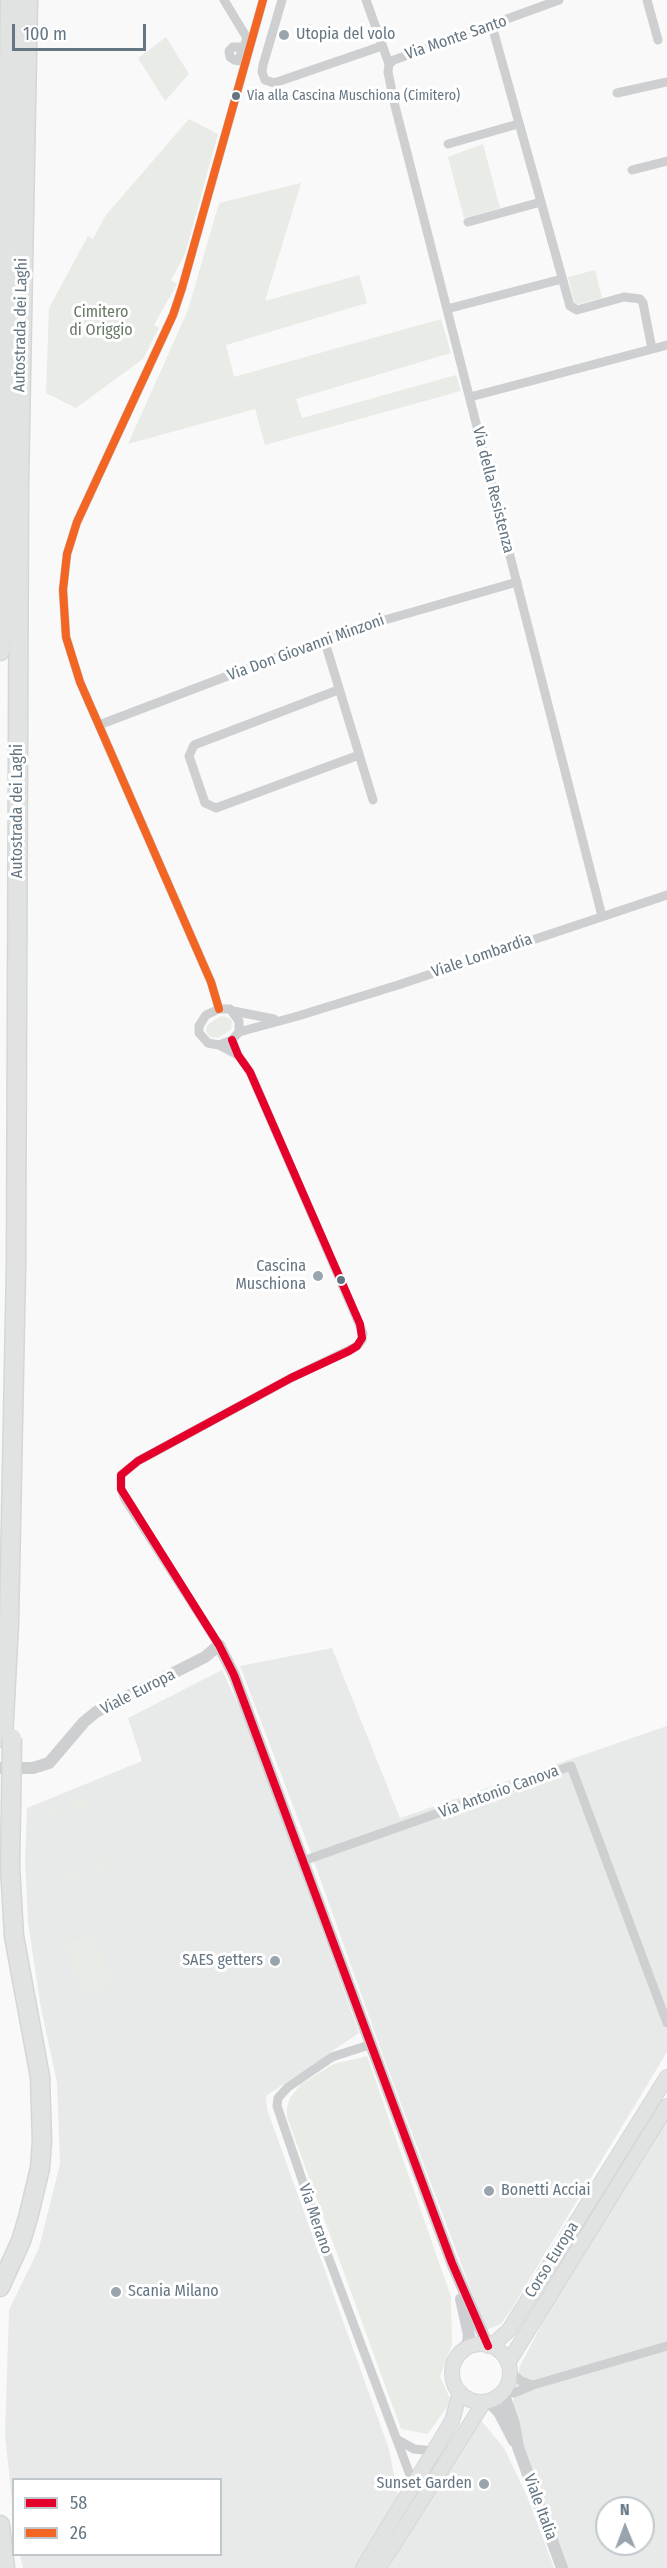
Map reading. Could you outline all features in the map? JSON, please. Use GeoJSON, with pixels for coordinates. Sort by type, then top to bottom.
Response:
{"type":"FeatureCollection","features":[{"type":"Feature","properties":{"kind":"highway","name":"Autostrada dei Laghi"},"geometry":{"type":"LineString","coordinates":[[0,651],[10,0]]}},
{"type":"Feature","properties":{"kind":"highway","name":"Autostrada dei Laghi"},"geometry":{"type":"LineString","coordinates":[[7,1807],[16,1267],[18,494],[28,0]]}},
{"type":"Feature","properties":{"kind":"highway"},"geometry":{"type":"LineString","coordinates":[[0,1909],[7,1807]]}},
{"type":"Feature","properties":{"kind":"highway"},"geometry":{"type":"LineString","coordinates":[[0,2287],[21,2241],[35,2190],[42,2141],[40,2077],[14,1936],[7,1807]]}},
{"type":"Feature","properties":{"kind":"highway"},"geometry":{"type":"LineString","coordinates":[[0,2525],[5,2568]]}},
{"type":"Feature","properties":{"kind":"main road","name":"Corso Europa"},"geometry":{"type":"LineString","coordinates":[[488,2346],[509,2330],[667,2077]]}},
{"type":"Feature","properties":{"kind":"main road","name":"Corso Europa"},"geometry":{"type":"LineString","coordinates":[[509,2366],[667,2106]]}},
{"type":"Feature","properties":{"kind":"main road"},"geometry":{"type":"LineString","coordinates":[[379,2568],[486,2402],[503,2392],[507,2386],[509,2366],[498,2350],[488,2346],[474,2346],[460,2354],[453,2369],[455,2385],[471,2400],[486,2402]]}},
{"type":"Feature","properties":{"kind":"main road"},"geometry":{"type":"LineString","coordinates":[[363,2568],[452,2421],[460,2392]]}},
{"type":"Feature","properties":{"kind":"street"},"geometry":{"type":"LineString","coordinates":[[219,1009],[211,982],[80,682],[66,633],[63,590],[67,554],[77,522],[173,315],[182,288],[247,38],[224,0]]}},
{"type":"Feature","properties":{"kind":"street"},"geometry":{"type":"LineString","coordinates":[[245,44],[263,0]]}},
{"type":"Feature","properties":{"kind":"street"},"geometry":{"type":"LineString","coordinates":[[282,0],[263,65],[262,72],[265,80],[274,83],[382,46]]}},
{"type":"Feature","properties":{"kind":"street","name":"Via della Resistenza"},"geometry":{"type":"LineString","coordinates":[[366,0],[388,64],[394,102],[602,916]]}},
{"type":"Feature","properties":{"kind":"street","name":"Via Monte Santo"},"geometry":{"type":"LineString","coordinates":[[388,64],[559,0]]}},
{"type":"Feature","properties":{"kind":"street"},"geometry":{"type":"LineString","coordinates":[[647,0],[658,40]]}},
{"type":"Feature","properties":{"kind":"street"},"geometry":{"type":"LineString","coordinates":[[492,26],[572,310],[624,297],[640,299],[643,303],[652,349]]}},
{"type":"Feature","properties":{"kind":"street"},"geometry":{"type":"LineString","coordinates":[[241,61],[230,57],[228,52],[233,47],[245,44]]}},
{"type":"Feature","properties":{"kind":"street"},"geometry":{"type":"LineString","coordinates":[[617,93],[667,82]]}},
{"type":"Feature","properties":{"kind":"street"},"geometry":{"type":"LineString","coordinates":[[448,144],[518,124]]}},
{"type":"Feature","properties":{"kind":"street"},"geometry":{"type":"LineString","coordinates":[[632,170],[667,161]]}},
{"type":"Feature","properties":{"kind":"street"},"geometry":{"type":"LineString","coordinates":[[468,222],[541,202]]}},
{"type":"Feature","properties":{"kind":"street"},"geometry":{"type":"LineString","coordinates":[[447,309],[562,279]]}},
{"type":"Feature","properties":{"kind":"street"},"geometry":{"type":"LineString","coordinates":[[470,397],[667,345]]}},
{"type":"Feature","properties":{"kind":"street","name":"Via Don Giovanni Minzoni"},"geometry":{"type":"LineString","coordinates":[[99,725],[324,639],[378,621],[517,582]]}},
{"type":"Feature","properties":{"kind":"street"},"geometry":{"type":"LineString","coordinates":[[324,639],[373,800]]}},
{"type":"Feature","properties":{"kind":"street"},"geometry":{"type":"LineString","coordinates":[[338,690],[194,745],[189,756],[205,802],[216,808],[359,755]]}},
{"type":"Feature","properties":{"kind":"street","name":"Viale Lombardia"},"geometry":{"type":"LineString","coordinates":[[298,1016],[667,895]]}},
{"type":"Feature","properties":{"kind":"street"},"geometry":{"type":"LineString","coordinates":[[211,982],[239,1021],[235,1036],[238,1055],[250,1072],[360,1324],[362,1340],[349,1351],[291,1378],[138,1461],[121,1475],[121,1489],[125,1499],[219,1645],[234,1676],[452,2263],[488,2346]]}},
{"type":"Feature","properties":{"kind":"street"},"geometry":{"type":"LineString","coordinates":[[238,1055],[203,1039],[199,1026],[206,1015],[219,1009],[267,1019],[298,1016]]}},
{"type":"Feature","properties":{"kind":"street"},"geometry":{"type":"LineString","coordinates":[[219,1045],[235,1036],[298,1016]]}},
{"type":"Feature","properties":{"kind":"street","name":"Viale Europa"},"geometry":{"type":"LineString","coordinates":[[0,1768],[33,1768],[49,1763],[84,1722],[96,1713],[205,1657],[219,1645]]}},
{"type":"Feature","properties":{"kind":"street","name":"Via Antonio Canova"},"geometry":{"type":"LineString","coordinates":[[303,1860],[571,1766],[667,2024]]}},
{"type":"Feature","properties":{"kind":"street","name":"Via Merano"},"geometry":{"type":"LineString","coordinates":[[372,2044],[332,2057],[288,2087],[278,2098],[278,2106],[328,2256],[413,2483]]}},
{"type":"Feature","properties":{"kind":"street"},"geometry":{"type":"LineString","coordinates":[[452,2263],[467,2323],[467,2348]]}},
{"type":"Feature","properties":{"kind":"street"},"geometry":{"type":"LineString","coordinates":[[503,2392],[514,2393],[533,2385],[667,2346]]}},
{"type":"Feature","properties":{"kind":"street"},"geometry":{"type":"LineString","coordinates":[[509,2366],[521,2381],[533,2385]]}},
{"type":"Feature","properties":{"kind":"street","name":"Viale Italia"},"geometry":{"type":"LineString","coordinates":[[503,2392],[514,2424],[518,2447]]}},
{"type":"Feature","properties":{"kind":"street","name":"Viale Italia"},"geometry":{"type":"LineString","coordinates":[[486,2402],[500,2412],[518,2447],[562,2568]]}},
{"type":"Feature","properties":{"kind":"street"},"geometry":{"type":"LineString","coordinates":[[398,2440],[414,2449],[433,2451]]}},
{"type":"Feature","properties":{"kind":"shaded area"},"geometry":{"type":"Polygon","coordinates":[[[332,1648],[400,1818],[667,1726],[667,2052],[511,2310],[501,2324],[486,2330],[240,1666],[332,1648]]]}},
{"type":"Feature","properties":{"kind":"shaded area"},"geometry":{"type":"Polygon","coordinates":[[[222,1670],[246,1721],[359,2033],[266,2096],[267,2109],[389,2449],[398,2495],[355,2568],[23,2568],[20,2556],[222,2556],[222,2478],[12,2478],[12,2502],[5,2434],[9,2310],[39,2248],[60,2164],[57,2083],[41,2008],[28,1923],[25,1859],[27,1808],[142,1761],[128,1718],[222,1670]]]}},
{"type":"Feature","properties":{"kind":"shaded area"},"geometry":{"type":"Polygon","coordinates":[[[667,2117],[667,2568],[568,2568],[511,2412],[520,2366],[574,2262],[667,2117]]]}},
{"type":"Feature","properties":{"kind":"shaded area"},"geometry":{"type":"Polygon","coordinates":[[[479,2418],[504,2448],[527,2496],[554,2568],[389,2568],[479,2418]]]}},
{"type":"Feature","properties":{"kind":"green space"},"geometry":{"type":"Polygon","coordinates":[[[166,37],[189,74],[165,101],[138,58],[166,37]]]}},
{"type":"Feature","properties":{"kind":"green space","name":"Cimitero di Origgio"},"geometry":{"type":"Polygon","coordinates":[[[189,119],[218,134],[185,254],[171,280],[177,284],[154,325],[159,328],[143,359],[76,408],[46,393],[49,308],[88,236],[93,239],[106,215],[189,119]]]}},
{"type":"Feature","properties":{"kind":"green space"},"geometry":{"type":"Polygon","coordinates":[[[483,144],[500,208],[464,218],[448,157],[483,144]]]}},
{"type":"Feature","properties":{"kind":"green space"},"geometry":{"type":"Polygon","coordinates":[[[301,183],[265,301],[359,275],[367,303],[226,345],[234,377],[441,319],[451,353],[296,399],[302,418],[456,375],[461,391],[265,445],[255,409],[128,444],[188,310],[219,203],[301,183]]]}},
{"type":"Feature","properties":{"kind":"green space"},"geometry":{"type":"Polygon","coordinates":[[[595,270],[602,298],[575,305],[568,277],[595,270]]]}},
{"type":"Feature","properties":{"kind":"green space"},"geometry":{"type":"Polygon","coordinates":[[[221,1016],[232,1021],[231,1030],[218,1038],[210,1037],[206,1031],[207,1025],[221,1016]]]}},
{"type":"Feature","properties":{"kind":"green space"},"geometry":{"type":"Polygon","coordinates":[[[83,1798],[89,1805],[82,1810],[100,1862],[109,1860],[111,1862],[108,1869],[99,1873],[91,1867],[98,1863],[79,1810],[71,1812],[69,1810],[70,1803],[83,1798]]]}},
{"type":"Feature","properties":{"kind":"green space"},"geometry":{"type":"Polygon","coordinates":[[[54,1808],[61,1815],[53,1819],[72,1872],[81,1870],[82,1872],[80,1880],[71,1883],[63,1880],[64,1875],[70,1873],[51,1820],[42,1822],[41,1820],[42,1814],[54,1808]]]}},
{"type":"Feature","properties":{"kind":"green space"},"geometry":{"type":"Polygon","coordinates":[[[94,1933],[114,1986],[84,1997],[64,1944],[94,1933]]]}},
{"type":"Feature","properties":{"kind":"green space"},"geometry":{"type":"Polygon","coordinates":[[[367,2056],[451,2297],[452,2345],[440,2376],[451,2401],[428,2434],[401,2429],[287,2117],[290,2098],[301,2084],[334,2064],[367,2056]]]}},
{"type":"Feature","properties":{"kind":"transit line","name":"26"},"geometry":{"type":"LineString","coordinates":[[219,1009],[211,982],[80,682],[66,637],[63,590],[67,554],[77,522],[173,315],[263,0]]}},
{"type":"Feature","properties":{"kind":"transit line","name":"58"},"geometry":{"type":"LineString","coordinates":[[232,1040],[238,1055],[250,1072],[360,1324],[362,1338],[357,1346],[349,1351],[291,1378],[138,1461],[121,1475],[121,1489],[219,1645],[234,1675],[452,2263],[488,2346]]}},
{"type":"Feature","properties":{"kind":"place","name":"Utopia del volo"},"geometry":{"type":"Point","coordinates":[284,35]}},
{"type":"Feature","properties":{"kind":"place","name":"Via alla Cascina Muschiona (Cimitero)"},"geometry":{"type":"Point","coordinates":[236,96]}},
{"type":"Feature","properties":{"kind":"place","name":"Cascina Muschiona"},"geometry":{"type":"Point","coordinates":[318,1276]}},
{"type":"Feature","properties":{"kind":"place","name":"SAES getters"},"geometry":{"type":"Point","coordinates":[275,1961]}},
{"type":"Feature","properties":{"kind":"place","name":"Bonetti Acciai"},"geometry":{"type":"Point","coordinates":[489,2191]}},
{"type":"Feature","properties":{"kind":"place","name":"Scania Milano"},"geometry":{"type":"Point","coordinates":[116,2292]}},
{"type":"Feature","properties":{"kind":"place","name":"Sunset Garden"},"geometry":{"type":"Point","coordinates":[484,2484]}}]}
